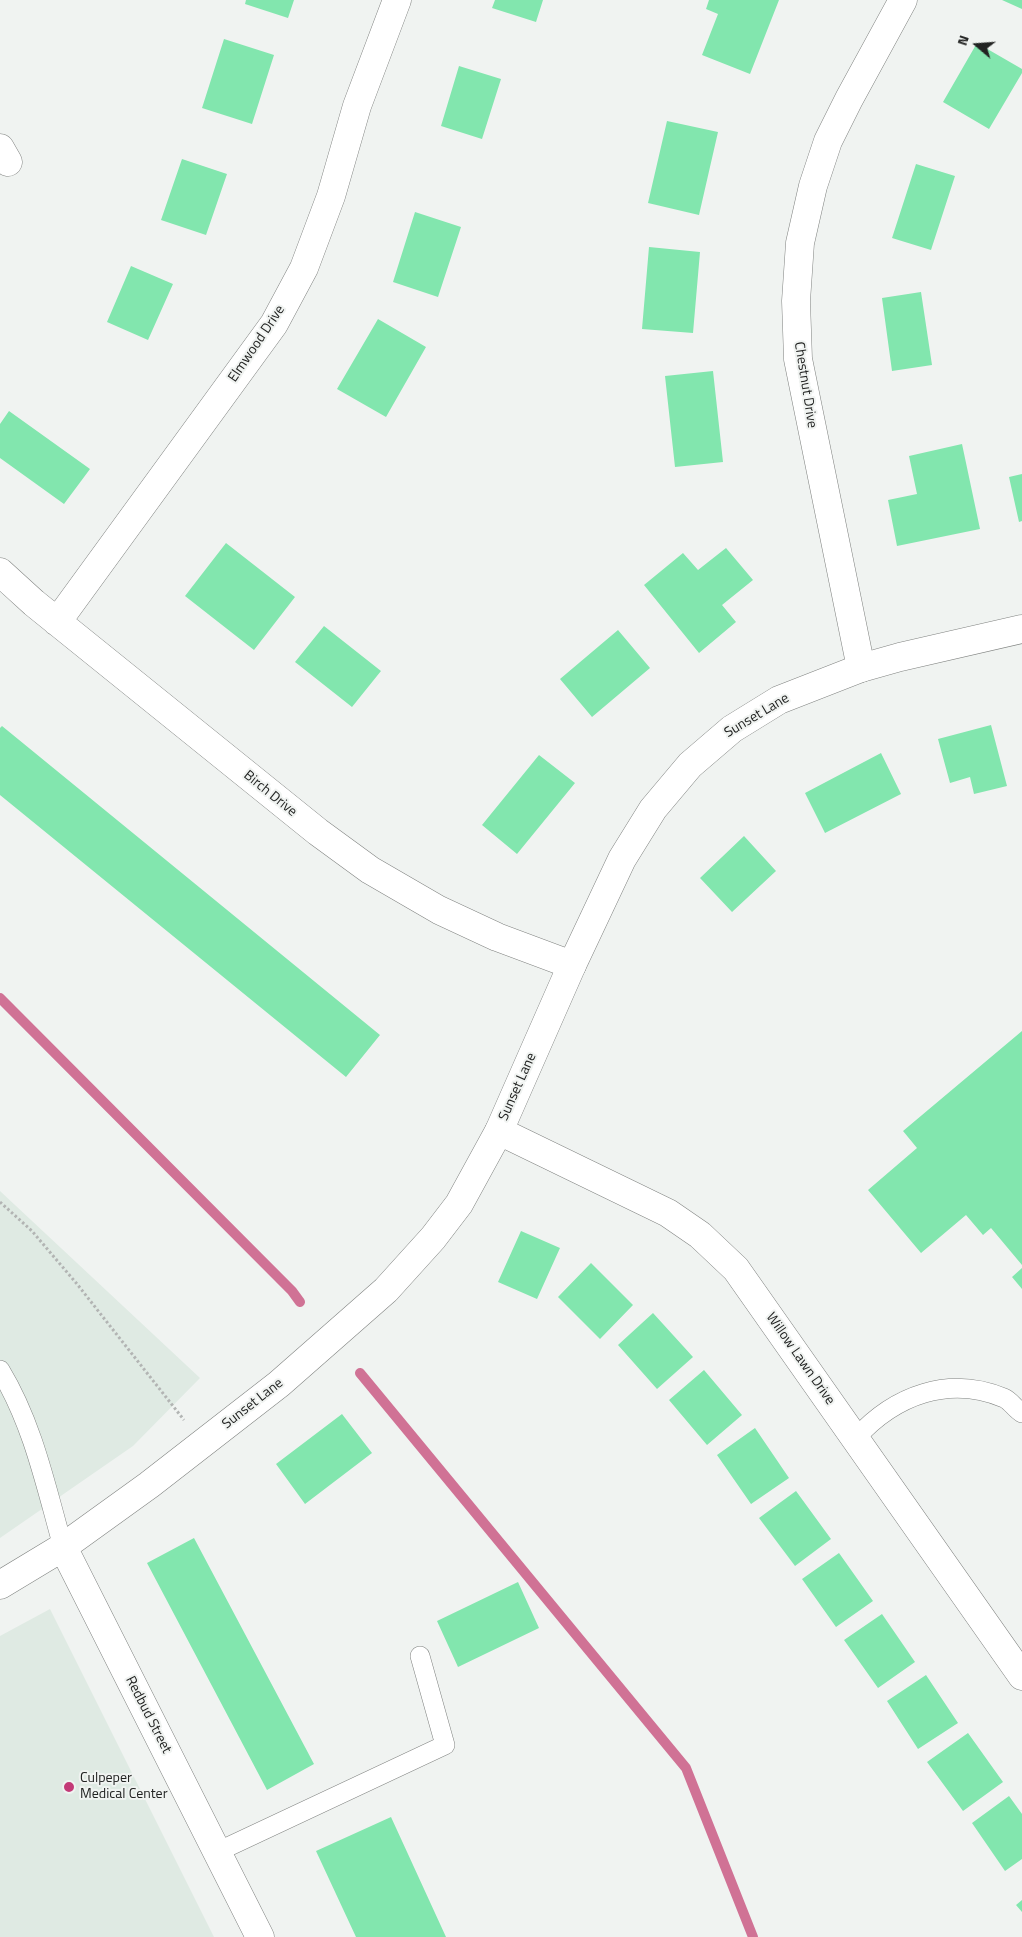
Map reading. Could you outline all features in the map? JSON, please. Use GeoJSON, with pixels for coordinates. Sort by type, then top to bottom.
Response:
{"type":"FeatureCollection","features":[{"type":"Feature","properties":{"kind":"street","name":"Elmwood Drive"},"geometry":{"type":"LineString","coordinates":[[57,622],[274,324],[304,268],[331,196],[357,106],[397,0]]}},
{"type":"Feature","properties":{"kind":"street","name":"Chestnut Drive"},"geometry":{"type":"LineString","coordinates":[[861,668],[798,359],[796,301],[800,243],[813,186],[828,141],[848,99],[903,0]]}},
{"type":"Feature","properties":{"kind":"street","name":"Birch Drive"},"geometry":{"type":"LineString","coordinates":[[0,572],[57,622],[318,832],[370,870],[439,910],[497,937],[572,965]]}},
{"type":"Feature","properties":{"kind":"street","name":"Sunset Lane"},"geometry":{"type":"LineString","coordinates":[[0,1585],[63,1547],[149,1485],[279,1384],[386,1290],[433,1238],[459,1204],[499,1132],[572,965],[622,859],[653,809],[690,765],[732,729],[779,700],[861,668],[900,657],[1022,629]]}},
{"type":"Feature","properties":{"kind":"street","name":"Willow Lawn Drive"},"geometry":{"type":"LineString","coordinates":[[499,1132],[668,1213],[700,1235],[736,1269],[1022,1676]]}},
{"type":"Feature","properties":{"kind":"street","name":"Redbud Street"},"geometry":{"type":"LineString","coordinates":[[63,1547],[260,1937]]}},
{"type":"Feature","properties":{"kind":"lane"},"geometry":{"type":"LineString","coordinates":[[0,1370],[12,1390],[33,1439],[63,1547]]}},
{"type":"Feature","properties":{"kind":"lane"},"geometry":{"type":"LineString","coordinates":[[856,1438],[865,1428],[891,1408],[920,1394],[953,1387],[978,1389],[1007,1399],[1022,1413]]}},
{"type":"Feature","properties":{"kind":"lane"},"geometry":{"type":"LineString","coordinates":[[217,1852],[445,1744],[420,1656]]}},
{"type":"Feature","properties":{"kind":"path"},"geometry":{"type":"LineString","coordinates":[[0,1202],[32,1231],[72,1278],[186,1422]]}},
{"type":"Feature","properties":{"kind":"shaded area"},"geometry":{"type":"Polygon","coordinates":[[[0,1191],[200,1378],[133,1446],[0,1538],[0,1191]]]}},
{"type":"Feature","properties":{"kind":"shaded area","name":"Culpeper Medical Center"},"geometry":{"type":"Polygon","coordinates":[[[50,1609],[214,1937],[0,1937],[0,1636],[50,1609]]]}},
{"type":"Feature","properties":{"kind":"building"},"geometry":{"type":"Polygon","coordinates":[[[246,0],[294,0],[288,18],[245,4],[246,0]]]}},
{"type":"Feature","properties":{"kind":"building"},"geometry":{"type":"Polygon","coordinates":[[[495,0],[543,0],[536,22],[492,8],[495,0]]]}},
{"type":"Feature","properties":{"kind":"building"},"geometry":{"type":"Polygon","coordinates":[[[709,0],[779,0],[750,74],[702,55],[718,14],[706,9],[709,0]]]}},
{"type":"Feature","properties":{"kind":"building"},"geometry":{"type":"Polygon","coordinates":[[[1002,0],[1022,0],[1022,9],[1002,0]]]}},
{"type":"Feature","properties":{"kind":"building"},"geometry":{"type":"Polygon","coordinates":[[[224,39],[274,55],[252,124],[202,108],[224,39]]]}},
{"type":"Feature","properties":{"kind":"building"},"geometry":{"type":"Polygon","coordinates":[[[977,43],[1022,69],[1022,73],[989,129],[943,102],[977,43]]]}},
{"type":"Feature","properties":{"kind":"building"},"geometry":{"type":"Polygon","coordinates":[[[459,66],[501,79],[482,139],[441,126],[459,66]]]}},
{"type":"Feature","properties":{"kind":"building"},"geometry":{"type":"Polygon","coordinates":[[[667,121],[718,132],[699,215],[648,203],[667,121]]]}},
{"type":"Feature","properties":{"kind":"building"},"geometry":{"type":"Polygon","coordinates":[[[182,159],[227,174],[206,235],[161,220],[182,159]]]}},
{"type":"Feature","properties":{"kind":"building"},"geometry":{"type":"Polygon","coordinates":[[[916,164],[955,176],[931,250],[892,238],[916,164]]]}},
{"type":"Feature","properties":{"kind":"building"},"geometry":{"type":"Polygon","coordinates":[[[415,212],[461,227],[438,297],[393,282],[415,212]]]}},
{"type":"Feature","properties":{"kind":"building"},"geometry":{"type":"Polygon","coordinates":[[[649,247],[700,252],[693,333],[642,329],[649,247]]]}},
{"type":"Feature","properties":{"kind":"building"},"geometry":{"type":"Polygon","coordinates":[[[131,266],[173,284],[148,340],[107,322],[131,266]]]}},
{"type":"Feature","properties":{"kind":"building"},"geometry":{"type":"Polygon","coordinates":[[[921,292],[932,365],[892,371],[882,298],[921,292]]]}},
{"type":"Feature","properties":{"kind":"building"},"geometry":{"type":"Polygon","coordinates":[[[378,319],[426,347],[386,417],[337,389],[378,319]]]}},
{"type":"Feature","properties":{"kind":"building"},"geometry":{"type":"Polygon","coordinates":[[[713,371],[723,462],[675,467],[665,376],[713,371]]]}},
{"type":"Feature","properties":{"kind":"building"},"geometry":{"type":"Polygon","coordinates":[[[9,411],[90,469],[64,504],[0,458],[0,424],[9,411]]]}},
{"type":"Feature","properties":{"kind":"building"},"geometry":{"type":"Polygon","coordinates":[[[962,444],[980,529],[897,546],[888,500],[917,494],[909,456],[962,444]]]}},
{"type":"Feature","properties":{"kind":"building"},"geometry":{"type":"Polygon","coordinates":[[[1022,474],[1022,521],[1019,522],[1009,477],[1022,474]]]}},
{"type":"Feature","properties":{"kind":"building"},"geometry":{"type":"Polygon","coordinates":[[[226,543],[295,597],[254,650],[185,596],[226,543]]]}},
{"type":"Feature","properties":{"kind":"building"},"geometry":{"type":"Polygon","coordinates":[[[726,548],[753,580],[722,605],[736,622],[699,653],[644,585],[683,553],[698,570],[726,548]]]}},
{"type":"Feature","properties":{"kind":"building"},"geometry":{"type":"Polygon","coordinates":[[[324,626],[381,671],[352,707],[295,662],[324,626]]]}},
{"type":"Feature","properties":{"kind":"building"},"geometry":{"type":"Polygon","coordinates":[[[618,630],[650,668],[592,717],[560,679],[618,630]]]}},
{"type":"Feature","properties":{"kind":"building"},"geometry":{"type":"Polygon","coordinates":[[[991,725],[1007,786],[974,794],[970,777],[950,783],[938,739],[991,725]]]}},
{"type":"Feature","properties":{"kind":"building"},"geometry":{"type":"Polygon","coordinates":[[[2,726],[380,1035],[346,1077],[0,795],[0,728],[2,726]]]}},
{"type":"Feature","properties":{"kind":"building"},"geometry":{"type":"Polygon","coordinates":[[[881,753],[901,794],[825,833],[805,793],[881,753]]]}},
{"type":"Feature","properties":{"kind":"building"},"geometry":{"type":"Polygon","coordinates":[[[539,755],[575,783],[517,854],[482,825],[539,755]]]}},
{"type":"Feature","properties":{"kind":"building"},"geometry":{"type":"Polygon","coordinates":[[[744,836],[776,871],[732,912],[700,878],[744,836]]]}},
{"type":"Feature","properties":{"kind":"building"},"geometry":{"type":"Polygon","coordinates":[[[1022,1031],[1022,1265],[991,1228],[983,1235],[966,1215],[921,1253],[868,1190],[917,1148],[903,1131],[1022,1031]]]}},
{"type":"Feature","properties":{"kind":"building"},"geometry":{"type":"Polygon","coordinates":[[[521,1231],[560,1248],[537,1299],[498,1282],[521,1231]]]}},
{"type":"Feature","properties":{"kind":"building"},"geometry":{"type":"Polygon","coordinates":[[[591,1263],[633,1305],[600,1339],[558,1297],[591,1263]]]}},
{"type":"Feature","properties":{"kind":"building"},"geometry":{"type":"Polygon","coordinates":[[[1022,1268],[1022,1289],[1012,1277],[1022,1268]]]}},
{"type":"Feature","properties":{"kind":"building"},"geometry":{"type":"Polygon","coordinates":[[[653,1313],[693,1357],[657,1389],[618,1345],[653,1313]]]}},
{"type":"Feature","properties":{"kind":"building"},"geometry":{"type":"Polygon","coordinates":[[[704,1370],[742,1415],[707,1445],[669,1400],[704,1370]]]}},
{"type":"Feature","properties":{"kind":"building"},"geometry":{"type":"Polygon","coordinates":[[[342,1414],[372,1453],[305,1504],[276,1464],[342,1414]]]}},
{"type":"Feature","properties":{"kind":"building"},"geometry":{"type":"Polygon","coordinates":[[[755,1428],[789,1478],[751,1504],[717,1455],[755,1428]]]}},
{"type":"Feature","properties":{"kind":"building"},"geometry":{"type":"Polygon","coordinates":[[[796,1491],[831,1539],[795,1566],[759,1518],[796,1491]]]}},
{"type":"Feature","properties":{"kind":"building"},"geometry":{"type":"Polygon","coordinates":[[[194,1538],[314,1764],[267,1790],[147,1563],[194,1538]]]}},
{"type":"Feature","properties":{"kind":"building"},"geometry":{"type":"Polygon","coordinates":[[[839,1553],[873,1601],[836,1627],[802,1579],[839,1553]]]}},
{"type":"Feature","properties":{"kind":"building"},"geometry":{"type":"Polygon","coordinates":[[[518,1582],[539,1628],[458,1667],[437,1621],[518,1582]]]}},
{"type":"Feature","properties":{"kind":"building"},"geometry":{"type":"Polygon","coordinates":[[[882,1614],[915,1662],[878,1688],[844,1640],[882,1614]]]}},
{"type":"Feature","properties":{"kind":"building"},"geometry":{"type":"Polygon","coordinates":[[[926,1675],[958,1723],[918,1749],[887,1701],[926,1675]]]}},
{"type":"Feature","properties":{"kind":"building"},"geometry":{"type":"Polygon","coordinates":[[[968,1733],[1003,1782],[963,1811],[927,1762],[968,1733]]]}},
{"type":"Feature","properties":{"kind":"building"},"geometry":{"type":"Polygon","coordinates":[[[1009,1796],[1022,1814],[1022,1859],[1005,1871],[972,1823],[1009,1796]]]}},
{"type":"Feature","properties":{"kind":"building"},"geometry":{"type":"Polygon","coordinates":[[[391,1817],[446,1937],[356,1937],[316,1851],[391,1817]]]}},
{"type":"Feature","properties":{"kind":"building"},"geometry":{"type":"Polygon","coordinates":[[[1022,1900],[1022,1912],[1016,1905],[1022,1900]]]}},
{"type":"Feature","properties":{"kind":"waterway"},"geometry":{"type":"LineString","coordinates":[[0,998],[292,1291],[300,1302]]}},
{"type":"Feature","properties":{"kind":"waterway"},"geometry":{"type":"LineString","coordinates":[[360,1373],[686,1768],[753,1937]]}},
{"type":"Feature","properties":{"kind":"place","name":"Culpeper Medical Center"},"geometry":{"type":"Point","coordinates":[69,1787]}}]}
